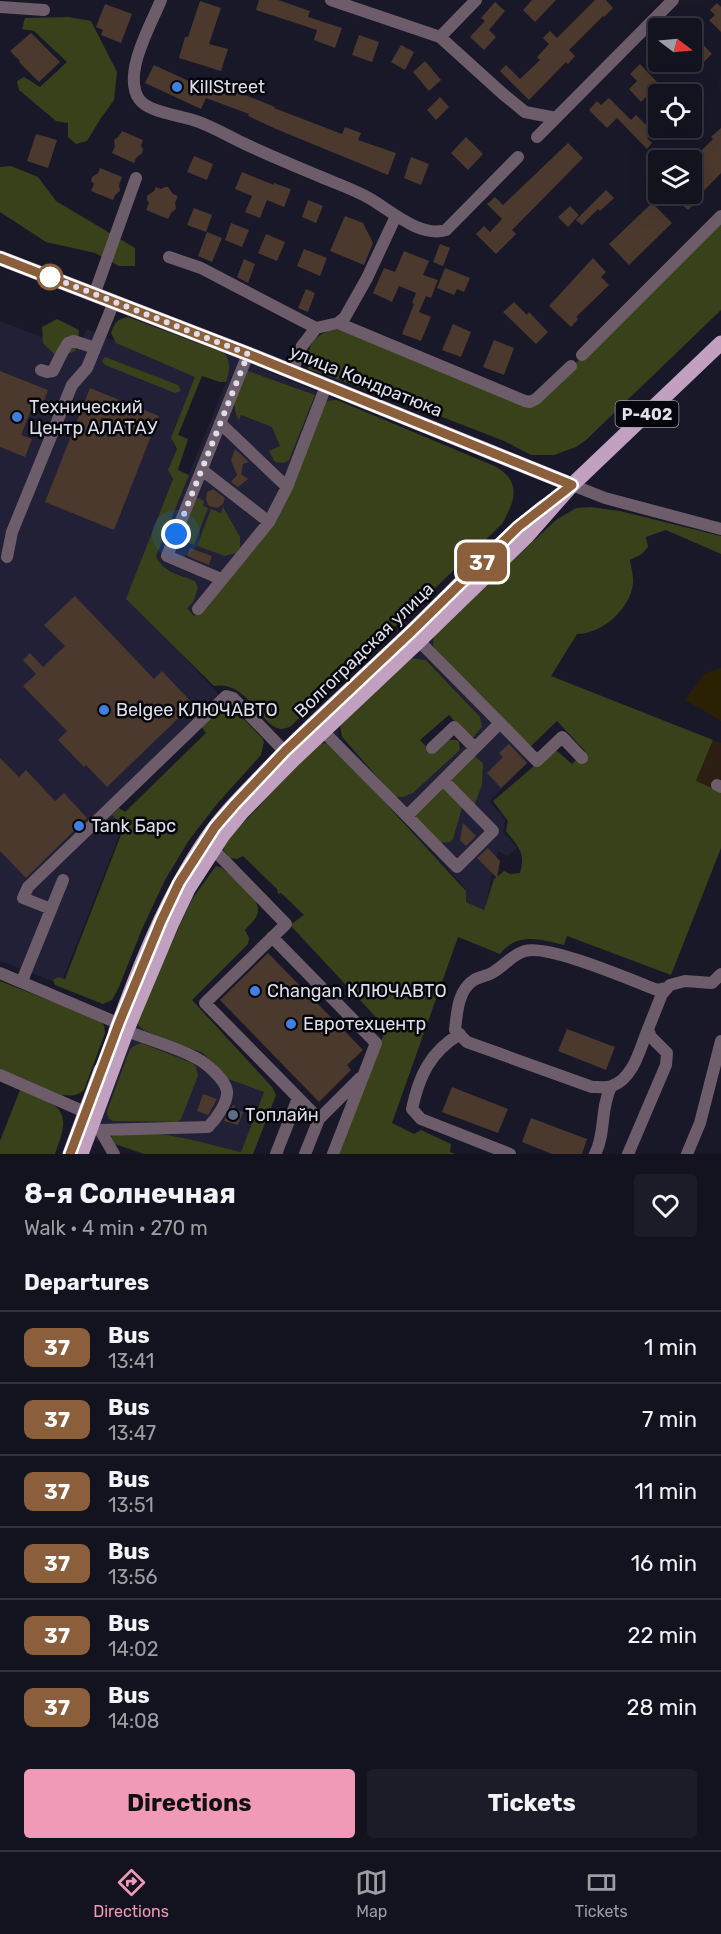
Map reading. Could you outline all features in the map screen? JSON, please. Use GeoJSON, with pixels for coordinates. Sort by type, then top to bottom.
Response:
{"type":"FeatureCollection","features":[{"type":"Feature","properties":{"kind":"main road","name":"улица Кондратюка"},"geometry":{"type":"LineString","coordinates":[[0,258],[248,354],[572,485]]}},
{"type":"Feature","properties":{"kind":"main road","name":"Волгоградская улица"},"geometry":{"type":"LineString","coordinates":[[125,1027],[188,889],[213,849],[289,756],[323,731],[419,641],[527,536],[572,485],[720,345]]}},
{"type":"Feature","properties":{"kind":"main road","name":"Волгоградская улица"},"geometry":{"type":"LineString","coordinates":[[81,1154],[89,1124],[161,921],[184,875],[215,827],[235,804],[289,756],[518,527],[572,485]]}},
{"type":"Feature","properties":{"kind":"main road","name":"Волгоградская улица"},"geometry":{"type":"LineString","coordinates":[[70,1154],[89,1124]]}},
{"type":"Feature","properties":{"kind":"street"},"geometry":{"type":"LineString","coordinates":[[161,0],[136,62],[133,78],[138,98],[145,106],[195,121],[368,197],[396,216],[436,233],[446,230],[518,157]]}},
{"type":"Feature","properties":{"kind":"street"},"geometry":{"type":"LineString","coordinates":[[331,0],[440,37],[525,112],[556,118]]}},
{"type":"Feature","properties":{"kind":"street"},"geometry":{"type":"LineString","coordinates":[[440,37],[476,0]]}},
{"type":"Feature","properties":{"kind":"street"},"geometry":{"type":"LineString","coordinates":[[537,138],[673,0]]}},
{"type":"Feature","properties":{"kind":"street"},"geometry":{"type":"LineString","coordinates":[[0,6],[44,9]]}},
{"type":"Feature","properties":{"kind":"street"},"geometry":{"type":"LineString","coordinates":[[94,295],[136,178]]}},
{"type":"Feature","properties":{"kind":"street"},"geometry":{"type":"LineString","coordinates":[[292,372],[302,346],[316,328],[338,323],[345,317],[367,278],[396,216]]}},
{"type":"Feature","properties":{"kind":"street"},"geometry":{"type":"LineString","coordinates":[[582,355],[721,216]]}},
{"type":"Feature","properties":{"kind":"street"},"geometry":{"type":"LineString","coordinates":[[169,257],[201,268],[316,328]]}},
{"type":"Feature","properties":{"kind":"street"},"geometry":{"type":"LineString","coordinates":[[7,557],[12,532],[72,385],[87,368],[114,302]]}},
{"type":"Feature","properties":{"kind":"street"},"geometry":{"type":"LineString","coordinates":[[338,323],[525,401],[531,402],[536,399],[571,366]]}},
{"type":"Feature","properties":{"kind":"street"},"geometry":{"type":"LineString","coordinates":[[41,370],[53,371],[68,344],[74,341],[95,348]]}},
{"type":"Feature","properties":{"kind":"street"},"geometry":{"type":"LineString","coordinates":[[221,579],[167,556],[248,354]]}},
{"type":"Feature","properties":{"kind":"street"},"geometry":{"type":"LineString","coordinates":[[198,609],[269,522],[287,487],[326,386]]}},
{"type":"Feature","properties":{"kind":"street"},"geometry":{"type":"LineString","coordinates":[[220,423],[287,487]]}},
{"type":"Feature","properties":{"kind":"street"},"geometry":{"type":"LineString","coordinates":[[202,470],[269,522]]}},
{"type":"Feature","properties":{"kind":"street","name":"улица Кондратюка"},"geometry":{"type":"LineString","coordinates":[[572,485],[605,498],[721,529]]}},
{"type":"Feature","properties":{"kind":"street"},"geometry":{"type":"LineString","coordinates":[[419,641],[537,761],[562,737],[582,758]]}},
{"type":"Feature","properties":{"kind":"street"},"geometry":{"type":"LineString","coordinates":[[51,909],[23,898],[28,887],[226,696],[233,698],[289,756]]}},
{"type":"Feature","properties":{"kind":"street"},"geometry":{"type":"LineString","coordinates":[[406,816],[500,723]]}},
{"type":"Feature","properties":{"kind":"street"},"geometry":{"type":"LineString","coordinates":[[432,748],[454,727],[475,748]]}},
{"type":"Feature","properties":{"kind":"street"},"geometry":{"type":"LineString","coordinates":[[323,731],[457,867],[493,831],[442,780]]}},
{"type":"Feature","properties":{"kind":"street"},"geometry":{"type":"LineString","coordinates":[[213,849],[286,924],[205,1003],[319,1119]]}},
{"type":"Feature","properties":{"kind":"street"},"geometry":{"type":"LineString","coordinates":[[22,981],[63,880]]}},
{"type":"Feature","properties":{"kind":"street"},"geometry":{"type":"LineString","coordinates":[[272,937],[376,1043],[333,1154]]}},
{"type":"Feature","properties":{"kind":"street"},"geometry":{"type":"LineString","coordinates":[[611,1087],[592,1087],[467,1042],[455,1030],[461,995],[474,980],[496,971],[526,950],[545,951],[566,956],[657,990],[667,988]]}},
{"type":"Feature","properties":{"kind":"street"},"geometry":{"type":"LineString","coordinates":[[0,973],[197,1058],[223,1083],[227,1092],[219,1116],[208,1127],[89,1124]]}},
{"type":"Feature","properties":{"kind":"street"},"geometry":{"type":"LineString","coordinates":[[595,1154],[602,1131],[605,1098],[611,1087],[626,1077],[637,1058],[662,994],[670,985],[685,981],[712,982],[721,974]]}},
{"type":"Feature","properties":{"kind":"street"},"geometry":{"type":"LineString","coordinates":[[628,1154],[666,1065],[667,1053],[651,1037],[648,1029]]}},
{"type":"Feature","properties":{"kind":"street"},"geometry":{"type":"LineString","coordinates":[[459,1034],[440,1048],[425,1067],[412,1109],[421,1119],[510,1154]]}},
{"type":"Feature","properties":{"kind":"street"},"geometry":{"type":"LineString","coordinates":[[687,1154],[699,1123],[721,1041]]}},
{"type":"Feature","properties":{"kind":"street"},"geometry":{"type":"LineString","coordinates":[[0,1075],[89,1124],[114,1154]]}},
{"type":"Feature","properties":{"kind":"street"},"geometry":{"type":"LineString","coordinates":[[305,1154],[319,1119],[363,1075]]}},
{"type":"Feature","properties":{"kind":"street"},"geometry":{"type":"LineString","coordinates":[[276,1154],[298,1098]]}},
{"type":"Feature","properties":{"kind":"shaded area"},"geometry":{"type":"Polygon","coordinates":[[[0,321],[68,347],[79,346],[87,329],[198,376],[172,441],[177,452],[169,470],[173,480],[128,597],[226,702],[114,811],[123,826],[61,984],[0,961],[0,321]]]}},
{"type":"Feature","properties":{"kind":"shaded area"},"geometry":{"type":"Polygon","coordinates":[[[224,353],[337,400],[333,400],[272,525],[194,616],[187,608],[195,581],[166,569],[159,563],[156,556],[226,382],[227,357],[224,353]]]}},
{"type":"Feature","properties":{"kind":"shaded area"},"geometry":{"type":"Polygon","coordinates":[[[434,633],[536,755],[489,801],[505,819],[503,832],[517,847],[508,856],[498,851],[484,910],[466,902],[466,891],[461,883],[336,749],[318,744],[338,727],[339,738],[395,797],[403,797],[413,793],[477,734],[482,727],[480,717],[427,660],[408,658],[434,633]]]}},
{"type":"Feature","properties":{"kind":"shaded area"},"geometry":{"type":"Polygon","coordinates":[[[713,740],[721,743],[721,792],[696,782],[713,740]]]}},
{"type":"Feature","properties":{"kind":"shaded area"},"geometry":{"type":"Polygon","coordinates":[[[137,1018],[145,1031],[203,1053],[228,1079],[264,1092],[241,1152],[206,1143],[116,1133],[90,1144],[137,1018]]]}},
{"type":"Feature","properties":{"kind":"green space"},"geometry":{"type":"Polygon","coordinates":[[[69,17],[91,21],[117,72],[114,100],[87,141],[76,144],[68,137],[68,123],[56,121],[19,90],[17,81],[24,77],[40,87],[67,62],[34,31],[22,29],[25,18],[69,17]]]}},
{"type":"Feature","properties":{"kind":"green space"},"geometry":{"type":"Polygon","coordinates":[[[11,166],[38,177],[56,201],[135,248],[135,266],[119,266],[95,253],[46,242],[0,212],[0,167],[11,166]]]}},
{"type":"Feature","properties":{"kind":"green space"},"geometry":{"type":"Polygon","coordinates":[[[721,220],[721,310],[586,440],[576,447],[554,455],[531,455],[504,441],[440,416],[308,369],[308,353],[314,340],[326,332],[342,330],[531,407],[721,220]]]}},
{"type":"Feature","properties":{"kind":"green space"},"geometry":{"type":"Polygon","coordinates":[[[128,317],[224,353],[229,364],[226,382],[202,376],[178,435],[188,439],[178,470],[189,475],[156,556],[167,569],[195,581],[198,588],[193,602],[187,608],[194,616],[272,525],[325,401],[337,400],[492,465],[502,471],[512,483],[514,491],[511,507],[502,524],[291,726],[281,729],[274,727],[236,690],[226,686],[214,686],[126,599],[173,479],[168,470],[177,449],[171,438],[195,377],[116,343],[111,333],[113,327],[119,320],[128,317]]]}},
{"type":"Feature","properties":{"kind":"green space"},"geometry":{"type":"Polygon","coordinates":[[[57,319],[79,330],[75,351],[58,358],[43,343],[42,327],[57,319]]]}},
{"type":"Feature","properties":{"kind":"green space"},"geometry":{"type":"Polygon","coordinates":[[[105,357],[178,385],[181,391],[175,393],[105,365],[102,361],[105,357]]]}},
{"type":"Feature","properties":{"kind":"green space"},"geometry":{"type":"Polygon","coordinates":[[[248,371],[315,395],[289,460],[284,463],[275,462],[269,451],[280,446],[272,427],[241,415],[239,420],[236,414],[236,396],[245,373],[248,371]]]}},
{"type":"Feature","properties":{"kind":"green space"},"geometry":{"type":"Polygon","coordinates":[[[196,499],[204,501],[203,506],[208,508],[194,545],[184,541],[181,536],[196,499]]]}},
{"type":"Feature","properties":{"kind":"green space"},"geometry":{"type":"Polygon","coordinates":[[[223,507],[240,537],[240,548],[236,553],[225,556],[197,546],[211,509],[221,513],[223,507]]]}},
{"type":"Feature","properties":{"kind":"green space"},"geometry":{"type":"Polygon","coordinates":[[[590,507],[620,511],[721,536],[721,554],[666,530],[646,537],[648,547],[642,554],[630,560],[633,584],[631,593],[621,611],[596,630],[577,634],[551,676],[713,740],[696,781],[721,792],[721,848],[671,975],[567,936],[564,945],[538,939],[514,942],[500,954],[458,937],[392,1123],[414,1134],[421,1130],[451,1144],[450,1152],[455,1154],[339,1154],[386,1028],[290,925],[304,915],[281,893],[278,894],[277,889],[243,856],[237,859],[230,858],[223,849],[224,843],[318,744],[328,743],[466,891],[466,902],[484,910],[494,879],[504,871],[510,874],[520,873],[522,866],[520,850],[506,831],[508,821],[493,801],[547,755],[557,751],[572,764],[585,751],[557,721],[529,748],[437,653],[433,645],[434,633],[556,520],[576,508],[590,507]]]}},
{"type":"Feature","properties":{"kind":"green space"},"geometry":{"type":"Polygon","coordinates":[[[410,658],[426,660],[480,717],[482,727],[471,740],[449,715],[420,740],[432,753],[444,742],[451,740],[459,741],[460,750],[413,793],[395,797],[342,737],[340,726],[410,658]]]}},
{"type":"Feature","properties":{"kind":"green space"},"geometry":{"type":"Polygon","coordinates":[[[222,702],[229,704],[262,738],[264,742],[261,755],[217,804],[189,840],[165,880],[112,1000],[103,1004],[55,985],[53,980],[58,977],[65,979],[124,827],[112,815],[119,808],[125,812],[206,733],[200,725],[222,702]]]}},
{"type":"Feature","properties":{"kind":"green space"},"geometry":{"type":"Polygon","coordinates":[[[474,756],[483,763],[482,785],[474,806],[451,782],[451,774],[474,756]]]}},
{"type":"Feature","properties":{"kind":"green space"},"geometry":{"type":"Polygon","coordinates":[[[440,788],[444,789],[462,808],[453,839],[450,842],[440,843],[416,819],[414,811],[440,788]]]}},
{"type":"Feature","properties":{"kind":"green space"},"geometry":{"type":"Polygon","coordinates":[[[216,866],[222,868],[252,895],[258,909],[257,915],[245,930],[249,938],[248,944],[192,1000],[272,1087],[276,1095],[253,1154],[144,1154],[115,1144],[111,1137],[121,1133],[154,1133],[241,1152],[264,1092],[228,1079],[203,1053],[145,1031],[138,1025],[137,1018],[192,899],[216,866]]]}},
{"type":"Feature","properties":{"kind":"green space"},"geometry":{"type":"Polygon","coordinates":[[[0,981],[99,1020],[104,1025],[105,1033],[82,1092],[74,1095],[61,1095],[0,1070],[0,981]]]}},
{"type":"Feature","properties":{"kind":"green space"},"geometry":{"type":"Polygon","coordinates":[[[141,1043],[192,1063],[196,1067],[198,1076],[178,1122],[113,1121],[108,1118],[107,1111],[130,1049],[141,1043]]]}},
{"type":"Feature","properties":{"kind":"green space"},"geometry":{"type":"Polygon","coordinates":[[[20,1090],[54,1105],[60,1111],[63,1127],[55,1154],[0,1154],[0,1141],[20,1090]]]}},
{"type":"Feature","properties":{"kind":"sand"},"geometry":{"type":"Polygon","coordinates":[[[721,668],[721,721],[685,700],[705,673],[721,668]]]}},
{"type":"Feature","properties":{"kind":"building"},"geometry":{"type":"Polygon","coordinates":[[[259,0],[278,0],[310,11],[308,17],[342,28],[335,48],[314,40],[317,30],[256,10],[259,0]]]}},
{"type":"Feature","properties":{"kind":"building"},"geometry":{"type":"Polygon","coordinates":[[[532,0],[556,0],[535,22],[523,10],[532,0]]]}},
{"type":"Feature","properties":{"kind":"building"},"geometry":{"type":"Polygon","coordinates":[[[595,0],[606,0],[613,8],[569,50],[575,56],[568,64],[566,62],[529,100],[500,71],[506,65],[520,79],[540,60],[537,57],[549,44],[543,38],[550,31],[557,38],[595,0]]]}},
{"type":"Feature","properties":{"kind":"building"},"geometry":{"type":"Polygon","coordinates":[[[200,1],[221,8],[209,44],[228,49],[221,71],[179,58],[200,1]]]}},
{"type":"Feature","properties":{"kind":"building"},"geometry":{"type":"Polygon","coordinates":[[[495,2],[505,11],[489,30],[496,37],[484,50],[470,37],[485,21],[481,18],[495,2]]]}},
{"type":"Feature","properties":{"kind":"building"},"geometry":{"type":"Polygon","coordinates":[[[717,3],[721,7],[721,32],[709,20],[715,15],[710,10],[717,3]]]}},
{"type":"Feature","properties":{"kind":"building"},"geometry":{"type":"Polygon","coordinates":[[[105,4],[132,14],[121,43],[101,35],[103,30],[96,27],[105,4]]]}},
{"type":"Feature","properties":{"kind":"building"},"geometry":{"type":"Polygon","coordinates":[[[31,33],[60,62],[39,82],[10,51],[31,33]]]}},
{"type":"Feature","properties":{"kind":"building"},"geometry":{"type":"Polygon","coordinates":[[[359,35],[379,42],[372,62],[352,55],[359,35]]]}},
{"type":"Feature","properties":{"kind":"building"},"geometry":{"type":"Polygon","coordinates":[[[702,44],[712,54],[702,63],[702,44]]]}},
{"type":"Feature","properties":{"kind":"building"},"geometry":{"type":"Polygon","coordinates":[[[401,45],[414,52],[405,70],[391,62],[401,45]]]}},
{"type":"Feature","properties":{"kind":"building"},"geometry":{"type":"Polygon","coordinates":[[[425,61],[441,80],[429,91],[413,72],[425,61]]]}},
{"type":"Feature","properties":{"kind":"building"},"geometry":{"type":"Polygon","coordinates":[[[640,64],[659,84],[648,84],[648,95],[641,102],[629,89],[637,81],[630,74],[640,64]]]}},
{"type":"Feature","properties":{"kind":"building"},"geometry":{"type":"Polygon","coordinates":[[[154,65],[219,95],[222,88],[236,93],[238,89],[246,92],[245,95],[274,108],[342,134],[345,127],[361,133],[358,140],[396,153],[388,175],[276,129],[248,116],[249,114],[206,98],[201,109],[145,83],[154,65]]]}},
{"type":"Feature","properties":{"kind":"building"},"geometry":{"type":"Polygon","coordinates":[[[440,97],[449,107],[436,120],[427,110],[440,97]]]}},
{"type":"Feature","properties":{"kind":"building"},"geometry":{"type":"Polygon","coordinates":[[[609,98],[631,120],[636,115],[648,127],[647,138],[652,143],[647,149],[617,118],[607,128],[589,110],[597,101],[601,105],[609,98]]]}},
{"type":"Feature","properties":{"kind":"building"},"geometry":{"type":"Polygon","coordinates":[[[721,128],[721,173],[702,193],[702,150],[713,139],[711,137],[721,128]]]}},
{"type":"Feature","properties":{"kind":"building"},"geometry":{"type":"Polygon","coordinates":[[[122,131],[143,140],[142,153],[134,163],[112,153],[115,146],[114,140],[122,131]]]}},
{"type":"Feature","properties":{"kind":"building"},"geometry":{"type":"Polygon","coordinates":[[[36,134],[57,140],[48,168],[27,161],[36,134]]]}},
{"type":"Feature","properties":{"kind":"building"},"geometry":{"type":"Polygon","coordinates":[[[466,137],[483,154],[468,170],[451,153],[466,137]]]}},
{"type":"Feature","properties":{"kind":"building"},"geometry":{"type":"Polygon","coordinates":[[[568,143],[583,158],[512,230],[516,234],[496,254],[476,234],[484,226],[490,232],[502,219],[487,204],[495,197],[503,205],[568,143]]]}},
{"type":"Feature","properties":{"kind":"building"},"geometry":{"type":"Polygon","coordinates":[[[194,156],[213,164],[207,180],[187,172],[194,156]]]}},
{"type":"Feature","properties":{"kind":"building"},"geometry":{"type":"Polygon","coordinates":[[[411,157],[429,164],[421,185],[404,178],[411,157]]]}},
{"type":"Feature","properties":{"kind":"building"},"geometry":{"type":"Polygon","coordinates":[[[100,168],[122,177],[119,185],[120,191],[113,200],[91,191],[94,184],[91,181],[92,177],[98,173],[100,168]]]}},
{"type":"Feature","properties":{"kind":"building"},"geometry":{"type":"Polygon","coordinates":[[[242,172],[291,189],[284,207],[267,200],[260,218],[245,212],[252,196],[235,189],[242,172]]]}},
{"type":"Feature","properties":{"kind":"building"},"geometry":{"type":"Polygon","coordinates":[[[156,187],[161,189],[168,187],[173,194],[178,196],[175,203],[176,209],[168,219],[146,210],[149,203],[147,196],[156,187]]]}},
{"type":"Feature","properties":{"kind":"building"},"geometry":{"type":"Polygon","coordinates":[[[606,190],[614,198],[600,211],[598,209],[582,225],[576,220],[606,190]]]}},
{"type":"Feature","properties":{"kind":"building"},"geometry":{"type":"Polygon","coordinates":[[[308,200],[323,206],[316,223],[302,217],[308,200]]]}},
{"type":"Feature","properties":{"kind":"building"},"geometry":{"type":"Polygon","coordinates":[[[651,204],[672,223],[629,265],[609,244],[651,204]]]}},
{"type":"Feature","properties":{"kind":"building"},"geometry":{"type":"Polygon","coordinates":[[[682,204],[694,204],[688,210],[682,204]]]}},
{"type":"Feature","properties":{"kind":"building"},"geometry":{"type":"Polygon","coordinates":[[[570,206],[579,215],[568,227],[558,217],[570,206]]]}},
{"type":"Feature","properties":{"kind":"building"},"geometry":{"type":"Polygon","coordinates":[[[194,208],[212,215],[206,232],[187,225],[194,208]]]}},
{"type":"Feature","properties":{"kind":"building"},"geometry":{"type":"Polygon","coordinates":[[[345,216],[363,223],[373,243],[364,265],[330,251],[345,216]]]}},
{"type":"Feature","properties":{"kind":"building"},"geometry":{"type":"Polygon","coordinates":[[[231,223],[249,230],[242,247],[225,240],[231,223]]]}},
{"type":"Feature","properties":{"kind":"building"},"geometry":{"type":"Polygon","coordinates":[[[207,232],[222,238],[212,262],[198,256],[207,232]]]}},
{"type":"Feature","properties":{"kind":"building"},"geometry":{"type":"Polygon","coordinates":[[[266,234],[285,242],[277,261],[258,253],[266,234]]]}},
{"type":"Feature","properties":{"kind":"building"},"geometry":{"type":"Polygon","coordinates":[[[440,244],[450,248],[443,266],[433,262],[440,244]]]}},
{"type":"Feature","properties":{"kind":"building"},"geometry":{"type":"Polygon","coordinates":[[[304,249],[327,258],[320,276],[297,266],[304,249]]]}},
{"type":"Feature","properties":{"kind":"building"},"geometry":{"type":"Polygon","coordinates":[[[404,251],[429,261],[423,275],[438,280],[431,298],[426,296],[419,312],[431,317],[421,341],[402,334],[416,293],[399,286],[392,302],[373,293],[384,268],[395,272],[404,251]]]}},
{"type":"Feature","properties":{"kind":"building"},"geometry":{"type":"Polygon","coordinates":[[[593,258],[606,272],[601,277],[609,285],[576,317],[578,319],[571,327],[549,306],[593,258]]]}},
{"type":"Feature","properties":{"kind":"building"},"geometry":{"type":"Polygon","coordinates":[[[244,259],[255,264],[248,283],[237,277],[244,259]]]}},
{"type":"Feature","properties":{"kind":"building"},"geometry":{"type":"Polygon","coordinates":[[[445,268],[470,278],[464,292],[457,289],[454,295],[437,288],[445,268]]]}},
{"type":"Feature","properties":{"kind":"building"},"geometry":{"type":"Polygon","coordinates":[[[306,289],[315,293],[308,312],[298,308],[306,289]]]}},
{"type":"Feature","properties":{"kind":"building"},"geometry":{"type":"Polygon","coordinates":[[[514,302],[527,315],[529,312],[548,332],[536,344],[503,312],[514,302]]]}},
{"type":"Feature","properties":{"kind":"building"},"geometry":{"type":"Polygon","coordinates":[[[453,324],[471,332],[461,357],[442,350],[453,324]]]}},
{"type":"Feature","properties":{"kind":"building"},"geometry":{"type":"Polygon","coordinates":[[[494,340],[514,348],[504,375],[483,367],[494,340]]]}},
{"type":"Feature","properties":{"kind":"building","name":"Технический Центр АЛАТАУ"},"geometry":{"type":"Polygon","coordinates":[[[0,371],[48,390],[43,404],[35,400],[21,435],[32,439],[25,457],[0,447],[0,371]]]}},
{"type":"Feature","properties":{"kind":"building"},"geometry":{"type":"Polygon","coordinates":[[[90,388],[159,416],[114,530],[45,502],[90,388]]]}},
{"type":"Feature","properties":{"kind":"building"},"geometry":{"type":"Polygon","coordinates":[[[235,449],[249,462],[243,464],[241,474],[248,479],[238,487],[231,482],[237,475],[231,460],[235,449]]]}},
{"type":"Feature","properties":{"kind":"building"},"geometry":{"type":"Polygon","coordinates":[[[213,489],[225,498],[223,504],[217,508],[209,506],[206,500],[207,492],[213,489]]]}},
{"type":"Feature","properties":{"kind":"building"},"geometry":{"type":"Polygon","coordinates":[[[190,548],[212,556],[209,565],[187,556],[190,548]]]}},
{"type":"Feature","properties":{"kind":"building"},"geometry":{"type":"Polygon","coordinates":[[[75,596],[154,679],[162,671],[193,704],[107,787],[58,740],[67,731],[23,686],[36,674],[23,660],[30,653],[43,667],[65,646],[44,625],[75,596]]]}},
{"type":"Feature","properties":{"kind":"building"},"geometry":{"type":"Polygon","coordinates":[[[509,744],[527,763],[501,788],[487,773],[503,757],[499,753],[509,744]]]}},
{"type":"Feature","properties":{"kind":"building"},"geometry":{"type":"Polygon","coordinates":[[[0,758],[19,777],[26,770],[55,801],[64,793],[87,818],[26,878],[0,851],[0,758]]]}},
{"type":"Feature","properties":{"kind":"building"},"geometry":{"type":"Polygon","coordinates":[[[463,823],[476,836],[466,846],[460,840],[463,823]]]}},
{"type":"Feature","properties":{"kind":"building"},"geometry":{"type":"Polygon","coordinates":[[[488,848],[500,861],[497,878],[477,858],[488,848]]]}},
{"type":"Feature","properties":{"kind":"building","name":"Евротехцентр"},"geometry":{"type":"Polygon","coordinates":[[[268,953],[363,1050],[347,1065],[351,1070],[319,1102],[220,1000],[268,953]]]}},
{"type":"Feature","properties":{"kind":"building"},"geometry":{"type":"Polygon","coordinates":[[[567,1029],[615,1047],[606,1070],[558,1051],[567,1029]]]}},
{"type":"Feature","properties":{"kind":"building"},"geometry":{"type":"Polygon","coordinates":[[[452,1087],[508,1109],[498,1133],[442,1112],[452,1087]]]}},
{"type":"Feature","properties":{"kind":"building"},"geometry":{"type":"Polygon","coordinates":[[[203,1094],[217,1099],[208,1115],[197,1111],[203,1094]]]}},
{"type":"Feature","properties":{"kind":"building"},"geometry":{"type":"Polygon","coordinates":[[[233,1105],[234,1109],[243,1112],[238,1125],[224,1121],[233,1105]]]}},
{"type":"Feature","properties":{"kind":"building"},"geometry":{"type":"Polygon","coordinates":[[[531,1118],[587,1139],[582,1154],[552,1154],[522,1142],[531,1118]]]}},
{"type":"Feature","properties":{"kind":"bus line","name":"37"},"geometry":{"type":"LineString","coordinates":[[0,258],[248,354],[572,485],[518,527],[285,751],[215,827],[179,883],[161,921],[119,1023],[70,1154]]}},
{"type":"Feature","properties":{"kind":"place","name":"KillStreet"},"geometry":{"type":"Point","coordinates":[177,87]}},
{"type":"Feature","properties":{"kind":"place","name":"Технический Центр АЛАТАУ"},"geometry":{"type":"Point","coordinates":[17,417]}},
{"type":"Feature","properties":{"kind":"place","name":"Belgee КЛЮЧАВТО"},"geometry":{"type":"Point","coordinates":[104,710]}},
{"type":"Feature","properties":{"kind":"place","name":"Tank Барс"},"geometry":{"type":"Point","coordinates":[79,826]}},
{"type":"Feature","properties":{"kind":"place","name":"Changan КЛЮЧАВТО"},"geometry":{"type":"Point","coordinates":[255,991]}},
{"type":"Feature","properties":{"kind":"place","name":"Евротехцентр"},"geometry":{"type":"Point","coordinates":[291,1024]}},
{"type":"Feature","properties":{"kind":"place","name":"Топлайн"},"geometry":{"type":"Point","coordinates":[233,1115]}},
{"type":"Feature","properties":{"kind":"route"},"geometry":{"type":"LineString","coordinates":[[50,277],[43,274],[248,354],[176,534]]}}]}
